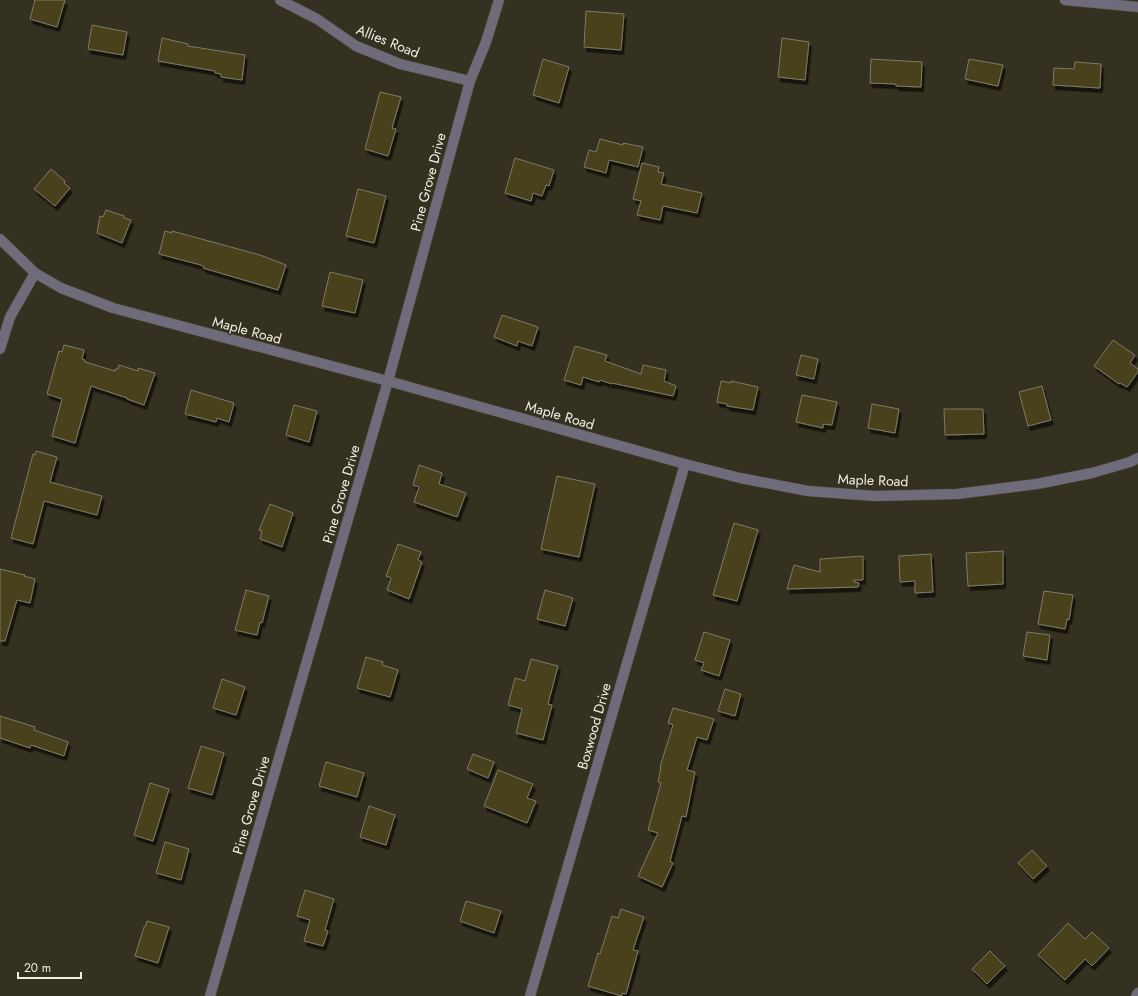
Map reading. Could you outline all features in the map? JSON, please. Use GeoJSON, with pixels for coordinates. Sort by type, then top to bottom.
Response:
{"type":"FeatureCollection","features":[{"type":"Feature","properties":{"kind":"street","name":"Allies Road"},"geometry":{"type":"LineString","coordinates":[[280,0],[317,19],[356,46],[400,64],[470,81]]}},
{"type":"Feature","properties":{"kind":"street","name":"Pine Grove Drive"},"geometry":{"type":"LineString","coordinates":[[210,996],[388,381],[470,81],[486,42],[499,0]]}},
{"type":"Feature","properties":{"kind":"street"},"geometry":{"type":"LineString","coordinates":[[1065,0],[1138,7]]}},
{"type":"Feature","properties":{"kind":"street","name":"Maple Road"},"geometry":{"type":"LineString","coordinates":[[0,240],[35,273],[61,288],[113,308],[388,381],[740,478],[808,491],[875,496],[957,494],[1037,484],[1092,473],[1130,462],[1138,458]]}},
{"type":"Feature","properties":{"kind":"street"},"geometry":{"type":"LineString","coordinates":[[0,349],[10,317],[35,273]]}},
{"type":"Feature","properties":{"kind":"street","name":"Boxwood Drive"},"geometry":{"type":"LineString","coordinates":[[530,996],[685,464]]}},
{"type":"Feature","properties":{"kind":"building"},"geometry":{"type":"Polygon","coordinates":[[[35,0],[65,0],[57,27],[30,19],[35,0]]]}},
{"type":"Feature","properties":{"kind":"building"},"geometry":{"type":"Polygon","coordinates":[[[586,11],[624,14],[621,50],[584,47],[586,11]]]}},
{"type":"Feature","properties":{"kind":"building"},"geometry":{"type":"Polygon","coordinates":[[[92,25],[127,32],[123,55],[88,49],[92,25]]]}},
{"type":"Feature","properties":{"kind":"building"},"geometry":{"type":"Polygon","coordinates":[[[162,38],[188,44],[188,46],[245,55],[242,80],[221,77],[221,74],[215,73],[215,71],[158,61],[162,38]]]}},
{"type":"Feature","properties":{"kind":"building"},"geometry":{"type":"Polygon","coordinates":[[[782,38],[809,42],[805,80],[778,77],[782,38]]]}},
{"type":"Feature","properties":{"kind":"building"},"geometry":{"type":"Polygon","coordinates":[[[543,59],[569,67],[559,103],[533,95],[543,59]]]}},
{"type":"Feature","properties":{"kind":"building"},"geometry":{"type":"Polygon","coordinates":[[[871,59],[922,62],[921,87],[870,83],[871,59]]]}},
{"type":"Feature","properties":{"kind":"building"},"geometry":{"type":"Polygon","coordinates":[[[969,59],[1003,65],[998,86],[965,79],[969,59]]]}},
{"type":"Feature","properties":{"kind":"building"},"geometry":{"type":"Polygon","coordinates":[[[1075,62],[1101,64],[1100,88],[1053,85],[1054,68],[1074,69],[1075,62]]]}},
{"type":"Feature","properties":{"kind":"building"},"geometry":{"type":"Polygon","coordinates":[[[380,92],[401,97],[392,128],[396,129],[388,156],[365,149],[380,92]]]}},
{"type":"Feature","properties":{"kind":"building"},"geometry":{"type":"Polygon","coordinates":[[[600,139],[623,145],[623,143],[643,147],[638,167],[609,160],[606,173],[584,167],[589,150],[596,152],[600,139]]]}},
{"type":"Feature","properties":{"kind":"building"},"geometry":{"type":"Polygon","coordinates":[[[515,158],[554,170],[549,186],[546,185],[542,196],[533,193],[531,201],[505,193],[515,158]]]}},
{"type":"Feature","properties":{"kind":"building"},"geometry":{"type":"Polygon","coordinates":[[[642,163],[659,167],[658,172],[664,173],[661,184],[702,193],[697,213],[663,206],[660,220],[637,215],[641,201],[633,199],[642,163]]]}},
{"type":"Feature","properties":{"kind":"building"},"geometry":{"type":"Polygon","coordinates":[[[51,169],[65,181],[64,183],[70,188],[55,206],[34,189],[51,169]]]}},
{"type":"Feature","properties":{"kind":"building"},"geometry":{"type":"Polygon","coordinates":[[[358,189],[386,196],[374,243],[346,236],[358,189]]]}},
{"type":"Feature","properties":{"kind":"building"},"geometry":{"type":"Polygon","coordinates":[[[106,210],[131,220],[122,243],[97,233],[100,216],[103,217],[106,210]]]}},
{"type":"Feature","properties":{"kind":"building"},"geometry":{"type":"Polygon","coordinates":[[[165,231],[172,233],[172,231],[260,255],[286,265],[278,290],[203,268],[204,267],[201,265],[159,254],[165,231]]]}},
{"type":"Feature","properties":{"kind":"building"},"geometry":{"type":"Polygon","coordinates":[[[330,272],[363,280],[355,313],[322,306],[330,272]]]}},
{"type":"Feature","properties":{"kind":"building"},"geometry":{"type":"Polygon","coordinates":[[[502,315],[538,327],[532,346],[518,341],[517,346],[494,337],[502,315]]]}},
{"type":"Feature","properties":{"kind":"building"},"geometry":{"type":"Polygon","coordinates":[[[1113,340],[1135,355],[1130,363],[1138,369],[1138,372],[1127,387],[1120,383],[1119,384],[1094,366],[1113,340]]]}},
{"type":"Feature","properties":{"kind":"building"},"geometry":{"type":"Polygon","coordinates":[[[64,345],[84,350],[82,359],[85,360],[85,362],[115,371],[115,369],[118,369],[119,365],[138,371],[138,368],[155,373],[144,405],[91,386],[75,443],[52,436],[62,399],[47,394],[59,351],[62,352],[64,345]]]}},
{"type":"Feature","properties":{"kind":"building"},"geometry":{"type":"Polygon","coordinates":[[[575,346],[607,355],[605,361],[641,374],[643,365],[666,370],[664,381],[676,386],[673,396],[612,384],[600,380],[599,382],[583,377],[581,385],[564,380],[575,346]]]}},
{"type":"Feature","properties":{"kind":"building"},"geometry":{"type":"Polygon","coordinates":[[[801,355],[818,359],[814,379],[796,375],[801,355]]]}},
{"type":"Feature","properties":{"kind":"building"},"geometry":{"type":"Polygon","coordinates":[[[721,381],[731,383],[731,381],[758,387],[753,410],[727,406],[727,404],[717,402],[721,381]]]}},
{"type":"Feature","properties":{"kind":"building"},"geometry":{"type":"Polygon","coordinates":[[[1042,386],[1051,420],[1028,426],[1019,392],[1042,386]]]}},
{"type":"Feature","properties":{"kind":"building"},"geometry":{"type":"Polygon","coordinates":[[[191,390],[234,403],[229,422],[217,418],[216,422],[185,414],[191,390]]]}},
{"type":"Feature","properties":{"kind":"building"},"geometry":{"type":"Polygon","coordinates":[[[802,395],[837,402],[832,425],[823,424],[823,428],[796,422],[802,395]]]}},
{"type":"Feature","properties":{"kind":"building"},"geometry":{"type":"Polygon","coordinates":[[[872,404],[899,409],[895,433],[868,428],[872,404]]]}},
{"type":"Feature","properties":{"kind":"building"},"geometry":{"type":"Polygon","coordinates":[[[294,405],[317,411],[309,442],[286,435],[294,405]]]}},
{"type":"Feature","properties":{"kind":"building"},"geometry":{"type":"Polygon","coordinates":[[[944,409],[983,409],[984,434],[945,435],[944,409]]]}},
{"type":"Feature","properties":{"kind":"building"},"geometry":{"type":"Polygon","coordinates":[[[36,451],[57,457],[50,482],[102,496],[97,515],[44,501],[33,544],[11,538],[33,454],[35,455],[36,451]]]}},
{"type":"Feature","properties":{"kind":"building"},"geometry":{"type":"Polygon","coordinates":[[[419,465],[442,473],[439,484],[466,493],[457,517],[414,502],[419,487],[413,485],[419,465]]]}},
{"type":"Feature","properties":{"kind":"building"},"geometry":{"type":"Polygon","coordinates":[[[557,476],[595,484],[579,557],[541,549],[557,476]]]}},
{"type":"Feature","properties":{"kind":"building"},"geometry":{"type":"Polygon","coordinates":[[[270,504],[293,513],[282,547],[260,539],[262,531],[259,530],[270,504]]]}},
{"type":"Feature","properties":{"kind":"building"},"geometry":{"type":"Polygon","coordinates":[[[734,523],[758,530],[737,601],[713,595],[734,523]]]}},
{"type":"Feature","properties":{"kind":"building"},"geometry":{"type":"Polygon","coordinates":[[[398,544],[421,552],[418,560],[422,562],[409,599],[387,590],[391,578],[386,576],[398,544]]]}},
{"type":"Feature","properties":{"kind":"building"},"geometry":{"type":"Polygon","coordinates":[[[1003,551],[1003,584],[968,586],[966,553],[1003,551]]]}},
{"type":"Feature","properties":{"kind":"building"},"geometry":{"type":"Polygon","coordinates":[[[931,554],[933,592],[915,593],[915,581],[900,582],[899,556],[931,554]]]}},
{"type":"Feature","properties":{"kind":"building"},"geometry":{"type":"Polygon","coordinates":[[[863,556],[863,580],[854,580],[854,582],[859,583],[858,587],[787,589],[794,565],[820,572],[820,559],[863,556]]]}},
{"type":"Feature","properties":{"kind":"building"},"geometry":{"type":"Polygon","coordinates":[[[0,569],[35,579],[30,603],[17,600],[5,641],[0,641],[0,569]]]}},
{"type":"Feature","properties":{"kind":"building"},"geometry":{"type":"Polygon","coordinates":[[[246,590],[269,596],[262,623],[260,622],[257,635],[235,630],[246,590]]]}},
{"type":"Feature","properties":{"kind":"building"},"geometry":{"type":"Polygon","coordinates":[[[545,590],[573,598],[565,626],[537,619],[545,590]]]}},
{"type":"Feature","properties":{"kind":"building"},"geometry":{"type":"Polygon","coordinates":[[[1044,591],[1073,595],[1069,620],[1067,619],[1065,629],[1038,624],[1044,591]]]}},
{"type":"Feature","properties":{"kind":"building"},"geometry":{"type":"Polygon","coordinates":[[[704,632],[730,640],[719,676],[701,670],[704,663],[695,660],[704,632]]]}},
{"type":"Feature","properties":{"kind":"building"},"geometry":{"type":"Polygon","coordinates":[[[1027,632],[1050,635],[1047,660],[1023,656],[1027,632]]]}},
{"type":"Feature","properties":{"kind":"building"},"geometry":{"type":"Polygon","coordinates":[[[366,657],[383,662],[382,665],[398,670],[390,697],[357,688],[366,657]]]}},
{"type":"Feature","properties":{"kind":"building"},"geometry":{"type":"Polygon","coordinates":[[[531,659],[558,666],[548,704],[552,705],[543,740],[516,733],[522,709],[508,705],[515,678],[525,681],[531,659]]]}},
{"type":"Feature","properties":{"kind":"building"},"geometry":{"type":"Polygon","coordinates":[[[222,679],[245,687],[236,715],[213,708],[222,679]]]}},
{"type":"Feature","properties":{"kind":"building"},"geometry":{"type":"Polygon","coordinates":[[[725,689],[741,694],[735,716],[718,711],[725,689]]]}},
{"type":"Feature","properties":{"kind":"building"},"geometry":{"type":"Polygon","coordinates":[[[673,708],[714,719],[707,740],[697,737],[687,770],[695,772],[686,817],[682,816],[670,861],[673,863],[662,887],[638,876],[658,833],[648,830],[661,783],[658,782],[660,767],[673,725],[668,723],[673,708]]]}},
{"type":"Feature","properties":{"kind":"building"},"geometry":{"type":"Polygon","coordinates":[[[0,716],[35,727],[34,730],[68,742],[64,756],[31,745],[30,748],[0,738],[0,716]]]}},
{"type":"Feature","properties":{"kind":"building"},"geometry":{"type":"Polygon","coordinates":[[[201,746],[224,753],[212,795],[188,788],[201,746]]]}},
{"type":"Feature","properties":{"kind":"building"},"geometry":{"type":"Polygon","coordinates":[[[473,754],[494,762],[488,778],[467,769],[473,754]]]}},
{"type":"Feature","properties":{"kind":"building"},"geometry":{"type":"Polygon","coordinates":[[[326,762],[364,773],[357,797],[319,786],[326,762]]]}},
{"type":"Feature","properties":{"kind":"building"},"geometry":{"type":"Polygon","coordinates":[[[498,770],[533,784],[527,798],[536,801],[527,823],[484,806],[498,770]]]}},
{"type":"Feature","properties":{"kind":"building"},"geometry":{"type":"Polygon","coordinates":[[[150,783],[169,789],[153,841],[134,835],[150,783]]]}},
{"type":"Feature","properties":{"kind":"building"},"geometry":{"type":"Polygon","coordinates":[[[369,806],[395,815],[386,845],[360,837],[369,806]]]}},
{"type":"Feature","properties":{"kind":"building"},"geometry":{"type":"Polygon","coordinates":[[[165,842],[189,849],[181,880],[156,873],[165,842]]]}},
{"type":"Feature","properties":{"kind":"building"},"geometry":{"type":"Polygon","coordinates":[[[1032,850],[1047,866],[1033,879],[1018,863],[1032,850]]]}},
{"type":"Feature","properties":{"kind":"building"},"geometry":{"type":"Polygon","coordinates":[[[305,890],[334,899],[325,930],[328,931],[323,946],[304,941],[310,920],[297,916],[305,890]]]}},
{"type":"Feature","properties":{"kind":"building"},"geometry":{"type":"Polygon","coordinates":[[[466,901],[501,911],[494,933],[460,921],[466,901]]]}},
{"type":"Feature","properties":{"kind":"building"},"geometry":{"type":"Polygon","coordinates":[[[621,909],[644,917],[633,950],[638,951],[626,994],[622,993],[622,996],[588,986],[598,953],[600,954],[612,916],[618,918],[621,909]]]}},
{"type":"Feature","properties":{"kind":"building"},"geometry":{"type":"Polygon","coordinates":[[[147,921],[169,927],[158,963],[135,956],[147,921]]]}},
{"type":"Feature","properties":{"kind":"building"},"geometry":{"type":"Polygon","coordinates":[[[1068,923],[1085,939],[1092,932],[1109,948],[1092,966],[1085,959],[1065,980],[1038,955],[1068,923]]]}},
{"type":"Feature","properties":{"kind":"building"},"geometry":{"type":"Polygon","coordinates":[[[990,951],[1005,966],[987,984],[972,969],[990,951]]]}}]}
